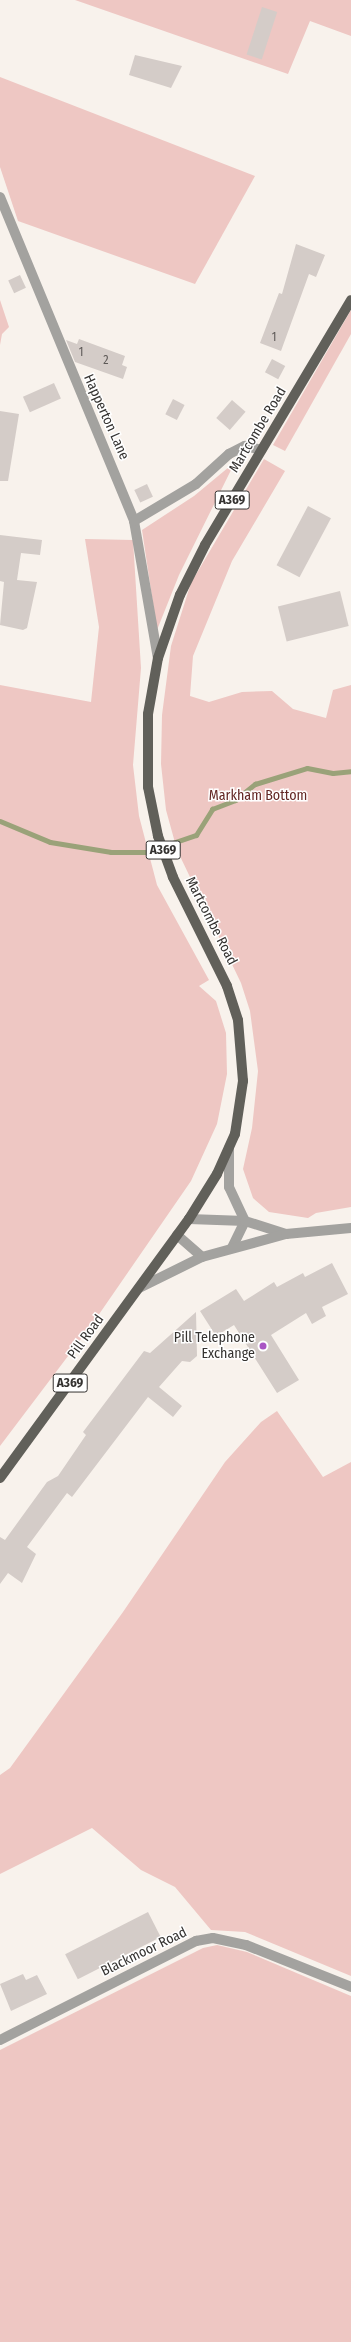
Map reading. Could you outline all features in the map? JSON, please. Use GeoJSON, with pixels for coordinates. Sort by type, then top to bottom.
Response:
{"type":"FeatureCollection","features":[{"type":"Feature","properties":{"kind":"main road","name":"Martcombe Road"},"geometry":{"type":"LineString","coordinates":[[139,1288],[189,1219],[230,1148],[242,1097],[243,1065],[235,1007],[221,973],[173,877],[158,836],[148,787],[148,714],[158,658],[180,595],[262,450],[351,300]]}},
{"type":"Feature","properties":{"kind":"main road","name":"Pill Road"},"geometry":{"type":"LineString","coordinates":[[0,1478],[139,1288]]}},
{"type":"Feature","properties":{"kind":"street","name":"Happerton Lane"},"geometry":{"type":"LineString","coordinates":[[0,197],[134,521],[158,658]]}},
{"type":"Feature","properties":{"kind":"street"},"geometry":{"type":"LineString","coordinates":[[134,521],[196,484],[229,454],[245,446],[262,450]]}},
{"type":"Feature","properties":{"kind":"street"},"geometry":{"type":"LineString","coordinates":[[230,1148],[229,1187],[244,1220],[232,1248]]}},
{"type":"Feature","properties":{"kind":"street","name":"Pill Road"},"geometry":{"type":"LineString","coordinates":[[189,1219],[244,1220],[286,1234]]}},
{"type":"Feature","properties":{"kind":"street","name":"Pill Road"},"geometry":{"type":"LineString","coordinates":[[139,1288],[202,1257],[232,1248],[286,1234],[351,1228]]}},
{"type":"Feature","properties":{"kind":"street"},"geometry":{"type":"LineString","coordinates":[[177,1235],[202,1257]]}},
{"type":"Feature","properties":{"kind":"street","name":"Blackmoor Road"},"geometry":{"type":"LineString","coordinates":[[0,2040],[196,1941],[213,1938],[246,1945],[351,1987]]}},
{"type":"Feature","properties":{"kind":"green space"},"geometry":{"type":"Polygon","coordinates":[[[75,0],[351,0],[351,36],[310,21],[288,74],[75,0]]]}},
{"type":"Feature","properties":{"kind":"green space"},"geometry":{"type":"Polygon","coordinates":[[[0,77],[255,176],[195,284],[18,221],[0,167],[0,77]]]}},
{"type":"Feature","properties":{"kind":"green space"},"geometry":{"type":"Polygon","coordinates":[[[0,300],[9,327],[2,334],[0,345],[0,300]]]}},
{"type":"Feature","properties":{"kind":"green space"},"geometry":{"type":"Polygon","coordinates":[[[351,310],[351,334],[285,451],[273,445],[351,310]]]}},
{"type":"Feature","properties":{"kind":"green space","name":"Markham Bottom"},"geometry":{"type":"Polygon","coordinates":[[[264,459],[285,471],[232,561],[193,656],[190,696],[209,702],[242,692],[272,691],[293,709],[326,718],[333,690],[351,685],[351,1207],[316,1213],[308,1218],[269,1212],[253,1198],[243,1169],[252,1128],[258,1071],[250,1011],[241,983],[177,850],[166,810],[161,764],[162,715],[171,646],[191,583],[264,459]]]}},
{"type":"Feature","properties":{"kind":"green space"},"geometry":{"type":"Polygon","coordinates":[[[235,462],[179,575],[157,630],[142,530],[194,496],[235,462]]]}},
{"type":"Feature","properties":{"kind":"green space"},"geometry":{"type":"Polygon","coordinates":[[[85,539],[133,540],[141,668],[133,765],[139,816],[157,885],[209,980],[199,986],[216,1001],[226,1033],[227,1074],[217,1124],[191,1181],[93,1323],[0,1446],[0,685],[91,702],[99,627],[85,539]]]}},
{"type":"Feature","properties":{"kind":"green space"},"geometry":{"type":"Polygon","coordinates":[[[277,1411],[323,1477],[351,1462],[351,1976],[245,1932],[211,1930],[175,1887],[141,1870],[92,1828],[0,1874],[0,1775],[10,1768],[123,1612],[225,1462],[261,1422],[277,1411]]]}},
{"type":"Feature","properties":{"kind":"green space"},"geometry":{"type":"Polygon","coordinates":[[[217,1945],[247,1952],[351,1996],[351,2342],[0,2342],[0,2050],[203,1948],[217,1945]]]}},
{"type":"Feature","properties":{"kind":"building"},"geometry":{"type":"Polygon","coordinates":[[[262,7],[277,12],[262,59],[247,55],[262,7]]]}},
{"type":"Feature","properties":{"kind":"building"},"geometry":{"type":"Polygon","coordinates":[[[135,55],[182,66],[171,88],[129,75],[135,55]]]}},
{"type":"Feature","properties":{"kind":"building"},"geometry":{"type":"Polygon","coordinates":[[[296,244],[325,255],[316,277],[309,274],[281,351],[260,343],[279,293],[282,294],[296,244]]]}},
{"type":"Feature","properties":{"kind":"building"},"geometry":{"type":"Polygon","coordinates":[[[20,275],[26,288],[14,293],[8,280],[20,275]]]}},
{"type":"Feature","properties":{"kind":"building"},"geometry":{"type":"Polygon","coordinates":[[[79,339],[125,356],[122,365],[127,367],[123,379],[75,362],[66,340],[77,344],[79,339]]]}},
{"type":"Feature","properties":{"kind":"building"},"geometry":{"type":"Polygon","coordinates":[[[272,359],[285,366],[278,379],[265,372],[272,359]]]}},
{"type":"Feature","properties":{"kind":"building"},"geometry":{"type":"Polygon","coordinates":[[[54,383],[61,399],[30,412],[23,397],[54,383]]]}},
{"type":"Feature","properties":{"kind":"building"},"geometry":{"type":"Polygon","coordinates":[[[173,399],[185,405],[177,420],[165,414],[173,399]]]}},
{"type":"Feature","properties":{"kind":"building"},"geometry":{"type":"Polygon","coordinates":[[[232,400],[246,412],[230,430],[216,418],[232,400]]]}},
{"type":"Feature","properties":{"kind":"building"},"geometry":{"type":"Polygon","coordinates":[[[0,411],[19,414],[8,481],[0,481],[0,411]]]}},
{"type":"Feature","properties":{"kind":"building"},"geometry":{"type":"Polygon","coordinates":[[[147,484],[153,497],[140,503],[134,490],[147,484]]]}},
{"type":"Feature","properties":{"kind":"building"},"geometry":{"type":"Polygon","coordinates":[[[308,506],[331,518],[300,577],[277,565],[308,506]]]}},
{"type":"Feature","properties":{"kind":"building"},"geometry":{"type":"Polygon","coordinates":[[[0,535],[42,540],[40,555],[21,553],[17,580],[37,582],[27,628],[23,630],[0,625],[4,582],[0,581],[0,535]]]}},
{"type":"Feature","properties":{"kind":"building"},"geometry":{"type":"Polygon","coordinates":[[[340,591],[349,626],[287,641],[278,606],[340,591]]]}},
{"type":"Feature","properties":{"kind":"building"},"geometry":{"type":"Polygon","coordinates":[[[332,1263],[348,1294],[322,1307],[326,1316],[312,1324],[306,1313],[271,1335],[299,1380],[277,1393],[234,1325],[216,1336],[200,1311],[236,1289],[244,1301],[274,1282],[277,1287],[303,1273],[305,1277],[332,1263]]]}},
{"type":"Feature","properties":{"kind":"building"},"geometry":{"type":"Polygon","coordinates":[[[196,1312],[197,1356],[190,1362],[182,1361],[159,1387],[182,1406],[173,1417],[148,1397],[72,1497],[67,1493],[27,1547],[36,1554],[22,1583],[8,1573],[0,1584],[0,1537],[5,1540],[47,1482],[58,1476],[86,1435],[83,1432],[144,1351],[150,1353],[196,1312]]]}},
{"type":"Feature","properties":{"kind":"building"},"geometry":{"type":"Polygon","coordinates":[[[148,1912],[161,1937],[78,1979],[65,1954],[148,1912]]]}},
{"type":"Feature","properties":{"kind":"building"},"geometry":{"type":"Polygon","coordinates":[[[23,1974],[26,1980],[37,1975],[47,1994],[11,2011],[0,1984],[23,1974]]]}},
{"type":"Feature","properties":{"kind":"waterway"},"geometry":{"type":"LineString","coordinates":[[0,821],[50,842],[111,852],[146,852],[196,835],[212,809],[235,800],[255,784],[307,768],[333,773],[351,771]]}},
{"type":"Feature","properties":{"kind":"place","name":"Pill Telephone Exchange"},"geometry":{"type":"Point","coordinates":[263,1346]}}]}
